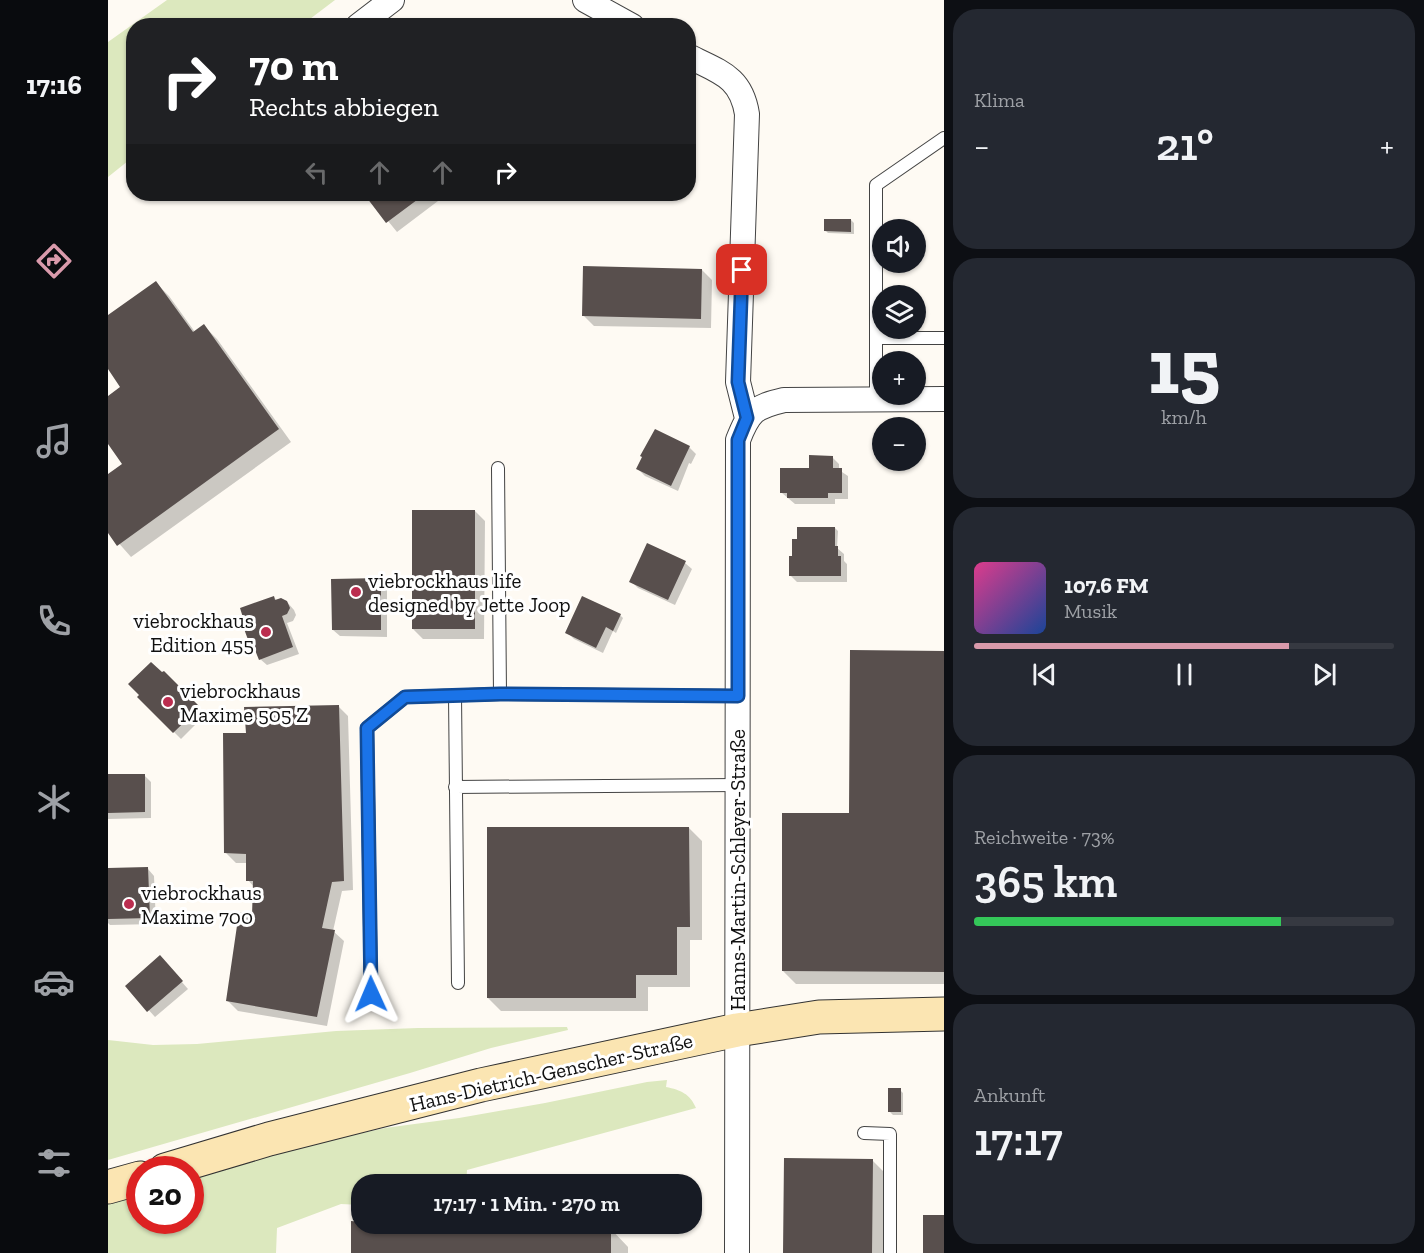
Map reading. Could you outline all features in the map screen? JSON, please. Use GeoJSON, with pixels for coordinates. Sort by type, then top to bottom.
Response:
{"type":"FeatureCollection","features":[{"type":"Feature","properties":{"kind":"street"},"geometry":{"type":"LineString","coordinates":[[368,18],[392,0]]}},
{"type":"Feature","properties":{"kind":"street"},"geometry":{"type":"LineString","coordinates":[[585,0],[618,18]]}},
{"type":"Feature","properties":{"kind":"street"},"geometry":{"type":"LineString","coordinates":[[696,60],[730,78],[745,100],[747,114],[738,382],[747,418],[762,405],[783,400],[872,399]]}},
{"type":"Feature","properties":{"kind":"street"},"geometry":{"type":"LineString","coordinates":[[926,399],[944,399]]}},
{"type":"Feature","properties":{"kind":"street","name":"Hanns-Martin-Schleyer-Straße"},"geometry":{"type":"LineString","coordinates":[[736,1253],[738,440],[747,418]]}},
{"type":"Feature","properties":{"kind":"street","name":"Hans-Dietrich-Genscher-Straße"},"geometry":{"type":"LineString","coordinates":[[204,1158],[269,1139],[481,1085],[737,1030],[819,1017],[944,1014]]}},
{"type":"Feature","properties":{"kind":"street"},"geometry":{"type":"LineString","coordinates":[[108,1187],[126,1182]]}},
{"type":"Feature","properties":{"kind":"lane"},"geometry":{"type":"LineString","coordinates":[[876,285],[876,185],[944,138]]}},
{"type":"Feature","properties":{"kind":"lane"},"geometry":{"type":"LineString","coordinates":[[926,338],[944,338]]}},
{"type":"Feature","properties":{"kind":"lane"},"geometry":{"type":"LineString","coordinates":[[498,468],[500,694]]}},
{"type":"Feature","properties":{"kind":"lane"},"geometry":{"type":"LineString","coordinates":[[371,994],[367,728],[405,697],[500,694],[738,696]]}},
{"type":"Feature","properties":{"kind":"lane"},"geometry":{"type":"LineString","coordinates":[[454,695],[459,983]]}},
{"type":"Feature","properties":{"kind":"lane"},"geometry":{"type":"LineString","coordinates":[[455,788],[738,785]]}},
{"type":"Feature","properties":{"kind":"lane"},"geometry":{"type":"LineString","coordinates":[[864,1133],[890,1134],[890,1253]]}},
{"type":"Feature","properties":{"kind":"green space"},"geometry":{"type":"Polygon","coordinates":[[[167,0],[335,0],[311,18],[142,18],[167,0]]]}},
{"type":"Feature","properties":{"kind":"green space"},"geometry":{"type":"Polygon","coordinates":[[[126,29],[126,163],[108,177],[108,42],[126,29]]]}},
{"type":"Feature","properties":{"kind":"green space"},"geometry":{"type":"Polygon","coordinates":[[[567,1027],[568,1030],[491,1048],[108,1160],[108,1040],[153,1045],[197,1044],[336,1031],[567,1027]]]}},
{"type":"Feature","properties":{"kind":"green space"},"geometry":{"type":"Polygon","coordinates":[[[667,1080],[666,1087],[684,1093],[696,1108],[467,1170],[467,1174],[351,1174],[351,1204],[341,1204],[277,1228],[276,1253],[108,1253],[108,1203],[126,1198],[126,1234],[204,1234],[204,1175],[321,1142],[385,1128],[545,1103],[667,1080]]]}},
{"type":"Feature","properties":{"kind":"building"},"geometry":{"type":"Polygon","coordinates":[[[369,201],[416,201],[386,223],[369,201]]]}},
{"type":"Feature","properties":{"kind":"building"},"geometry":{"type":"Polygon","coordinates":[[[824,219],[851,219],[851,232],[824,231],[824,219]]]}},
{"type":"Feature","properties":{"kind":"building"},"geometry":{"type":"Polygon","coordinates":[[[583,266],[702,269],[701,319],[582,316],[583,266]]]}},
{"type":"Feature","properties":{"kind":"building"},"geometry":{"type":"Polygon","coordinates":[[[156,281],[193,332],[204,324],[279,429],[117,546],[108,533],[108,474],[122,464],[108,444],[108,396],[120,387],[108,369],[108,315],[156,281]]]}},
{"type":"Feature","properties":{"kind":"building"},"geometry":{"type":"Polygon","coordinates":[[[655,429],[690,446],[671,486],[636,469],[642,457],[640,456],[655,429]]]}},
{"type":"Feature","properties":{"kind":"building"},"geometry":{"type":"Polygon","coordinates":[[[809,455],[833,456],[833,468],[842,468],[842,493],[828,493],[828,498],[787,498],[787,493],[780,493],[780,468],[809,468],[809,455]]]}},
{"type":"Feature","properties":{"kind":"building"},"geometry":{"type":"Polygon","coordinates":[[[412,510],[475,510],[475,629],[412,629],[412,510]]]}},
{"type":"Feature","properties":{"kind":"building"},"geometry":{"type":"Polygon","coordinates":[[[797,527],[835,527],[835,546],[838,546],[838,556],[841,556],[841,576],[789,576],[789,556],[792,556],[792,539],[797,539],[797,527]]]}},
{"type":"Feature","properties":{"kind":"building"},"geometry":{"type":"Polygon","coordinates":[[[647,543],[686,561],[668,600],[629,582],[647,543]]]}},
{"type":"Feature","properties":{"kind":"building","name":"viebrockhaus life designed by Jette Joop"},"geometry":{"type":"Polygon","coordinates":[[[381,578],[381,630],[332,630],[331,579],[381,578]]]}},
{"type":"Feature","properties":{"kind":"building","name":"viebrockhaus Edition 455"},"geometry":{"type":"Polygon","coordinates":[[[274,596],[275,600],[281,598],[287,601],[290,608],[287,614],[282,616],[293,647],[259,660],[247,637],[240,608],[274,596]]]}},
{"type":"Feature","properties":{"kind":"building"},"geometry":{"type":"Polygon","coordinates":[[[582,596],[621,614],[613,631],[606,627],[596,648],[565,633],[582,596]]]}},
{"type":"Feature","properties":{"kind":"building"},"geometry":{"type":"Polygon","coordinates":[[[850,650],[944,651],[944,972],[782,971],[782,813],[849,813],[850,650]]]}},
{"type":"Feature","properties":{"kind":"building","name":"viebrockhaus Maxime 505 Z"},"geometry":{"type":"Polygon","coordinates":[[[151,662],[162,672],[164,671],[200,707],[173,733],[137,697],[139,695],[128,684],[151,662]]]}},
{"type":"Feature","properties":{"kind":"building"},"geometry":{"type":"Polygon","coordinates":[[[339,705],[344,881],[332,882],[322,928],[335,930],[317,1017],[226,1001],[239,912],[252,916],[253,881],[246,881],[246,854],[224,853],[223,733],[246,733],[244,707],[339,705]]]}},
{"type":"Feature","properties":{"kind":"building"},"geometry":{"type":"Polygon","coordinates":[[[108,774],[145,774],[145,812],[108,813],[108,774]]]}},
{"type":"Feature","properties":{"kind":"building"},"geometry":{"type":"Polygon","coordinates":[[[487,827],[689,827],[690,927],[677,927],[677,975],[636,975],[636,998],[487,998],[487,827]]]}},
{"type":"Feature","properties":{"kind":"building","name":"viebrockhaus Maxime 700"},"geometry":{"type":"Polygon","coordinates":[[[148,867],[150,918],[108,919],[108,868],[148,867]]]}},
{"type":"Feature","properties":{"kind":"building"},"geometry":{"type":"Polygon","coordinates":[[[160,955],[183,981],[147,1012],[125,986],[160,955]]]}},
{"type":"Feature","properties":{"kind":"building"},"geometry":{"type":"Polygon","coordinates":[[[888,1088],[901,1088],[901,1112],[888,1112],[888,1088]]]}},
{"type":"Feature","properties":{"kind":"building"},"geometry":{"type":"Polygon","coordinates":[[[784,1158],[873,1159],[872,1253],[783,1253],[784,1158]]]}},
{"type":"Feature","properties":{"kind":"building"},"geometry":{"type":"Polygon","coordinates":[[[923,1215],[944,1215],[944,1253],[923,1253],[923,1215]]]}},
{"type":"Feature","properties":{"kind":"building"},"geometry":{"type":"Polygon","coordinates":[[[351,1234],[611,1234],[611,1253],[351,1253],[351,1234]]]}},
{"type":"Feature","properties":{"kind":"place","name":"viebrockhaus life designed by Jette Joop"},"geometry":{"type":"Point","coordinates":[356,592]}},
{"type":"Feature","properties":{"kind":"place","name":"viebrockhaus Edition 455"},"geometry":{"type":"Point","coordinates":[266,632]}},
{"type":"Feature","properties":{"kind":"place","name":"viebrockhaus Maxime 505 Z"},"geometry":{"type":"Point","coordinates":[168,702]}},
{"type":"Feature","properties":{"kind":"place","name":"viebrockhaus Maxime 700"},"geometry":{"type":"Point","coordinates":[129,904]}},
{"type":"Feature","properties":{"kind":"route"},"geometry":{"type":"LineString","coordinates":[[371,994],[367,728],[405,697],[500,694],[738,696],[738,440],[747,418],[738,382],[742,270]]}}]}
